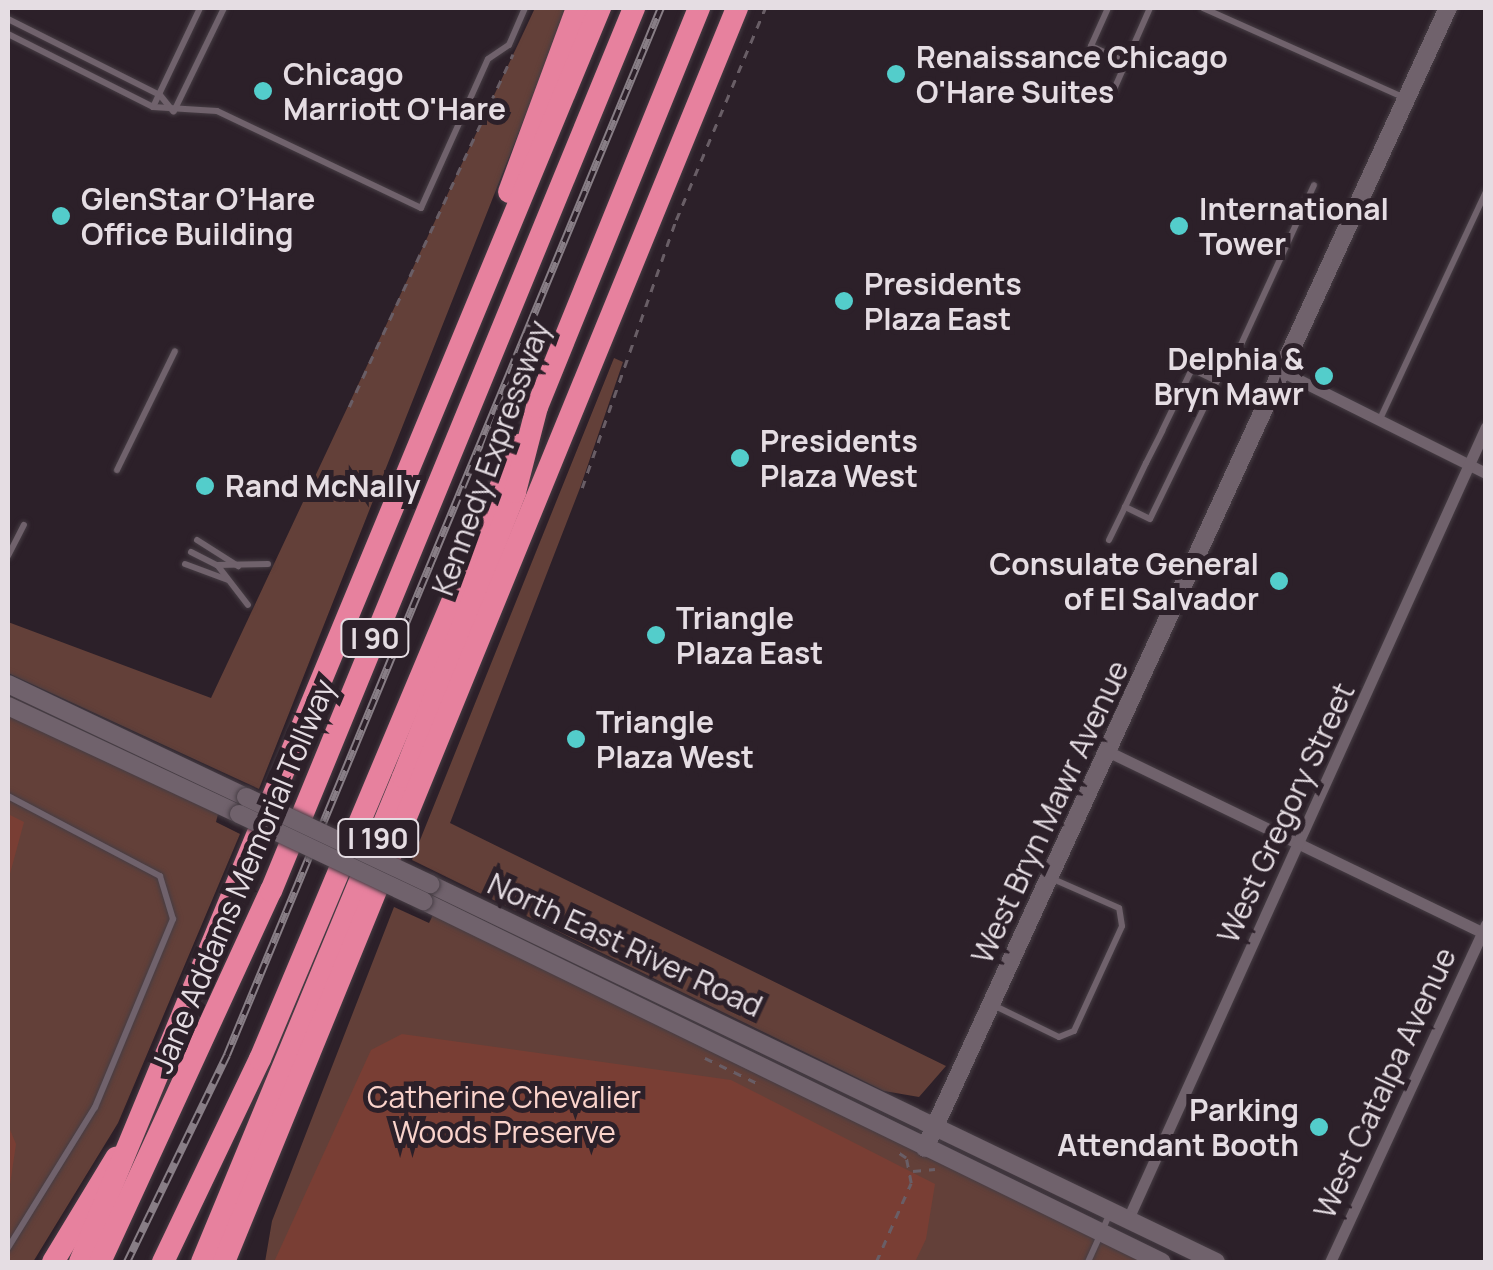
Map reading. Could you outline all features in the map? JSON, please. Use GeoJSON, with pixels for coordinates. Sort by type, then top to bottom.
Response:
{"type":"FeatureCollection","features":[{"type":"Feature","properties":{"kind":"highway"},"geometry":{"type":"LineString","coordinates":[[455,360],[577,8]]}},
{"type":"Feature","properties":{"kind":"highway"},"geometry":{"type":"LineString","coordinates":[[80,1262],[600,8]]}},
{"type":"Feature","properties":{"kind":"highway","name":"Jane Addams Memorial Tollway"},"geometry":{"type":"LineString","coordinates":[[100,1262],[264,909],[634,8]]}},
{"type":"Feature","properties":{"kind":"highway","name":"Kennedy Expressway"},"geometry":{"type":"LineString","coordinates":[[202,1262],[515,492],[537,408],[699,8]]}},
{"type":"Feature","properties":{"kind":"highway"},"geometry":{"type":"LineString","coordinates":[[224,1262],[327,1026],[737,8]]}},
{"type":"Feature","properties":{"kind":"highway","name":"I 90"},"geometry":{"type":"LineString","coordinates":[[163,1262],[537,408]]}},
{"type":"Feature","properties":{"kind":"highway"},"geometry":{"type":"LineString","coordinates":[[241,1262],[327,1026]]}},
{"type":"Feature","properties":{"kind":"highway"},"geometry":{"type":"LineString","coordinates":[[53,1262],[170,1052]]}},
{"type":"Feature","properties":{"kind":"main road","name":"West Bryn Mawr Avenue"},"geometry":{"type":"LineString","coordinates":[[926,1148],[1448,8]]}},
{"type":"Feature","properties":{"kind":"main road","name":"North East River Road"},"geometry":{"type":"LineString","coordinates":[[8,684],[243,805],[937,1123],[1216,1262]]}},
{"type":"Feature","properties":{"kind":"main road","name":"North East River Road"},"geometry":{"type":"LineString","coordinates":[[8,706],[243,805]]}},
{"type":"Feature","properties":{"kind":"main road","name":"North East River Road"},"geometry":{"type":"LineString","coordinates":[[427,892],[926,1148],[1162,1262]]}},
{"type":"Feature","properties":{"kind":"street"},"geometry":{"type":"LineString","coordinates":[[1281,371],[1486,472]]}},
{"type":"Feature","properties":{"kind":"street","name":"West Gregory Street"},"geometry":{"type":"LineString","coordinates":[[1120,1214],[1299,844],[1472,466],[1486,427]]}},
{"type":"Feature","properties":{"kind":"street"},"geometry":{"type":"LineString","coordinates":[[1108,752],[1484,928]]}},
{"type":"Feature","properties":{"kind":"street","name":"West Catalpa Avenue"},"geometry":{"type":"LineString","coordinates":[[1330,1262],[1484,928]]}},
{"type":"Feature","properties":{"kind":"lane"},"geometry":{"type":"LineString","coordinates":[[153,107],[200,8]]}},
{"type":"Feature","properties":{"kind":"lane"},"geometry":{"type":"LineString","coordinates":[[174,112],[224,8]]}},
{"type":"Feature","properties":{"kind":"lane"},"geometry":{"type":"LineString","coordinates":[[8,34],[153,107],[174,112],[217,111],[421,208],[488,59],[509,45],[525,8]]}},
{"type":"Feature","properties":{"kind":"lane"},"geometry":{"type":"LineString","coordinates":[[1108,8],[1091,46],[1126,62]]}},
{"type":"Feature","properties":{"kind":"lane"},"geometry":{"type":"LineString","coordinates":[[1112,94],[1150,8]]}},
{"type":"Feature","properties":{"kind":"lane"},"geometry":{"type":"LineString","coordinates":[[1202,8],[1406,99]]}},
{"type":"Feature","properties":{"kind":"lane"},"geometry":{"type":"LineString","coordinates":[[8,19],[160,95],[174,112]]}},
{"type":"Feature","properties":{"kind":"lane"},"geometry":{"type":"LineString","coordinates":[[51,56],[58,44]]}},
{"type":"Feature","properties":{"kind":"lane"},"geometry":{"type":"LineString","coordinates":[[1238,350],[1314,185]]}},
{"type":"Feature","properties":{"kind":"lane"},"geometry":{"type":"LineString","coordinates":[[1380,420],[1486,192]]}},
{"type":"Feature","properties":{"kind":"lane"},"geometry":{"type":"LineString","coordinates":[[117,470],[175,351]]}},
{"type":"Feature","properties":{"kind":"lane"},"geometry":{"type":"LineString","coordinates":[[1109,540],[1125,507],[1192,369],[1217,381],[1150,519],[1125,507]]}},
{"type":"Feature","properties":{"kind":"lane"},"geometry":{"type":"LineString","coordinates":[[8,556],[24,525]]}},
{"type":"Feature","properties":{"kind":"lane"},"geometry":{"type":"LineString","coordinates":[[198,540],[239,567]]}},
{"type":"Feature","properties":{"kind":"lane"},"geometry":{"type":"LineString","coordinates":[[191,552],[217,565],[268,564]]}},
{"type":"Feature","properties":{"kind":"lane"},"geometry":{"type":"LineString","coordinates":[[185,564],[229,581]]}},
{"type":"Feature","properties":{"kind":"lane"},"geometry":{"type":"LineString","coordinates":[[217,565],[248,604]]}},
{"type":"Feature","properties":{"kind":"lane"},"geometry":{"type":"LineString","coordinates":[[8,796],[160,876],[172,919],[95,1107],[8,1248]]}},
{"type":"Feature","properties":{"kind":"lane"},"geometry":{"type":"LineString","coordinates":[[992,1004],[1059,1036],[1074,1032],[1106,962],[1122,926],[1119,908],[1050,877]]}},
{"type":"Feature","properties":{"kind":"lane"},"geometry":{"type":"LineString","coordinates":[[1088,1262],[1101,1232],[1120,1214]]}},
{"type":"Feature","properties":{"kind":"path"},"geometry":{"type":"LineString","coordinates":[[582,488],[676,220],[765,8]]}},
{"type":"Feature","properties":{"kind":"path"},"geometry":{"type":"LineString","coordinates":[[349,407],[518,42]]}},
{"type":"Feature","properties":{"kind":"path"},"geometry":{"type":"LineString","coordinates":[[888,1146],[912,1171],[950,1172]]}},
{"type":"Feature","properties":{"kind":"path"},"geometry":{"type":"LineString","coordinates":[[876,1262],[912,1171]]}},
{"type":"Feature","properties":{"kind":"green space"},"geometry":{"type":"Polygon","coordinates":[[[535,8],[568,8],[259,789],[8,673],[8,622],[211,698],[535,8]]]}},
{"type":"Feature","properties":{"kind":"green space"},"geometry":{"type":"Polygon","coordinates":[[[614,358],[623,362],[580,488],[450,823],[946,1066],[919,1097],[884,1091],[412,860],[614,358]]]}},
{"type":"Feature","properties":{"kind":"green space"},"geometry":{"type":"Polygon","coordinates":[[[8,715],[218,814],[216,822],[240,834],[118,1123],[33,1262],[8,1262],[8,715]]]}},
{"type":"Feature","properties":{"kind":"green space"},"geometry":{"type":"Polygon","coordinates":[[[8,814],[24,822],[8,881],[8,814]]]}},
{"type":"Feature","properties":{"kind":"green space","name":"Catherine Chevalier Woods Preserve"},"geometry":{"type":"Polygon","coordinates":[[[394,907],[429,923],[433,915],[1147,1262],[265,1262],[272,1221],[394,907]]]}},
{"type":"Feature","properties":{"kind":"green space","name":"Catherine Chevalier Woods Preserve"},"geometry":{"type":"Polygon","coordinates":[[[402,1034],[731,1080],[935,1184],[926,1239],[915,1262],[274,1262],[371,1050],[402,1034]]]}},
{"type":"Feature","properties":{"kind":"green space"},"geometry":{"type":"Polygon","coordinates":[[[8,1125],[16,1144],[8,1198],[8,1125]]]}},
{"type":"Feature","properties":{"kind":"railway"},"geometry":{"type":"LineString","coordinates":[[127,1262],[227,1055],[661,8]]}},
{"type":"Feature","properties":{"kind":"place","name":"Renaissance Chicago O'Hare Suites"},"geometry":{"type":"Point","coordinates":[896,74]}},
{"type":"Feature","properties":{"kind":"place","name":"Chicago Marriott O'Hare"},"geometry":{"type":"Point","coordinates":[263,91]}},
{"type":"Feature","properties":{"kind":"place","name":"GlenStar O’Hare Office Building"},"geometry":{"type":"Point","coordinates":[61,216]}},
{"type":"Feature","properties":{"kind":"place","name":"International Tower"},"geometry":{"type":"Point","coordinates":[1179,226]}},
{"type":"Feature","properties":{"kind":"place","name":"Presidents Plaza East"},"geometry":{"type":"Point","coordinates":[844,301]}},
{"type":"Feature","properties":{"kind":"place","name":"Delphia & Bryn Mawr"},"geometry":{"type":"Point","coordinates":[1324,376]}},
{"type":"Feature","properties":{"kind":"place","name":"Presidents Plaza West"},"geometry":{"type":"Point","coordinates":[740,458]}},
{"type":"Feature","properties":{"kind":"place","name":"Rand McNally"},"geometry":{"type":"Point","coordinates":[205,486]}},
{"type":"Feature","properties":{"kind":"place","name":"Consulate General of El Salvador"},"geometry":{"type":"Point","coordinates":[1279,581]}},
{"type":"Feature","properties":{"kind":"place","name":"Triangle Plaza East"},"geometry":{"type":"Point","coordinates":[656,635]}},
{"type":"Feature","properties":{"kind":"place","name":"Triangle Plaza West"},"geometry":{"type":"Point","coordinates":[576,739]}},
{"type":"Feature","properties":{"kind":"place","name":"Parking Attendant Booth"},"geometry":{"type":"Point","coordinates":[1319,1127]}}]}
